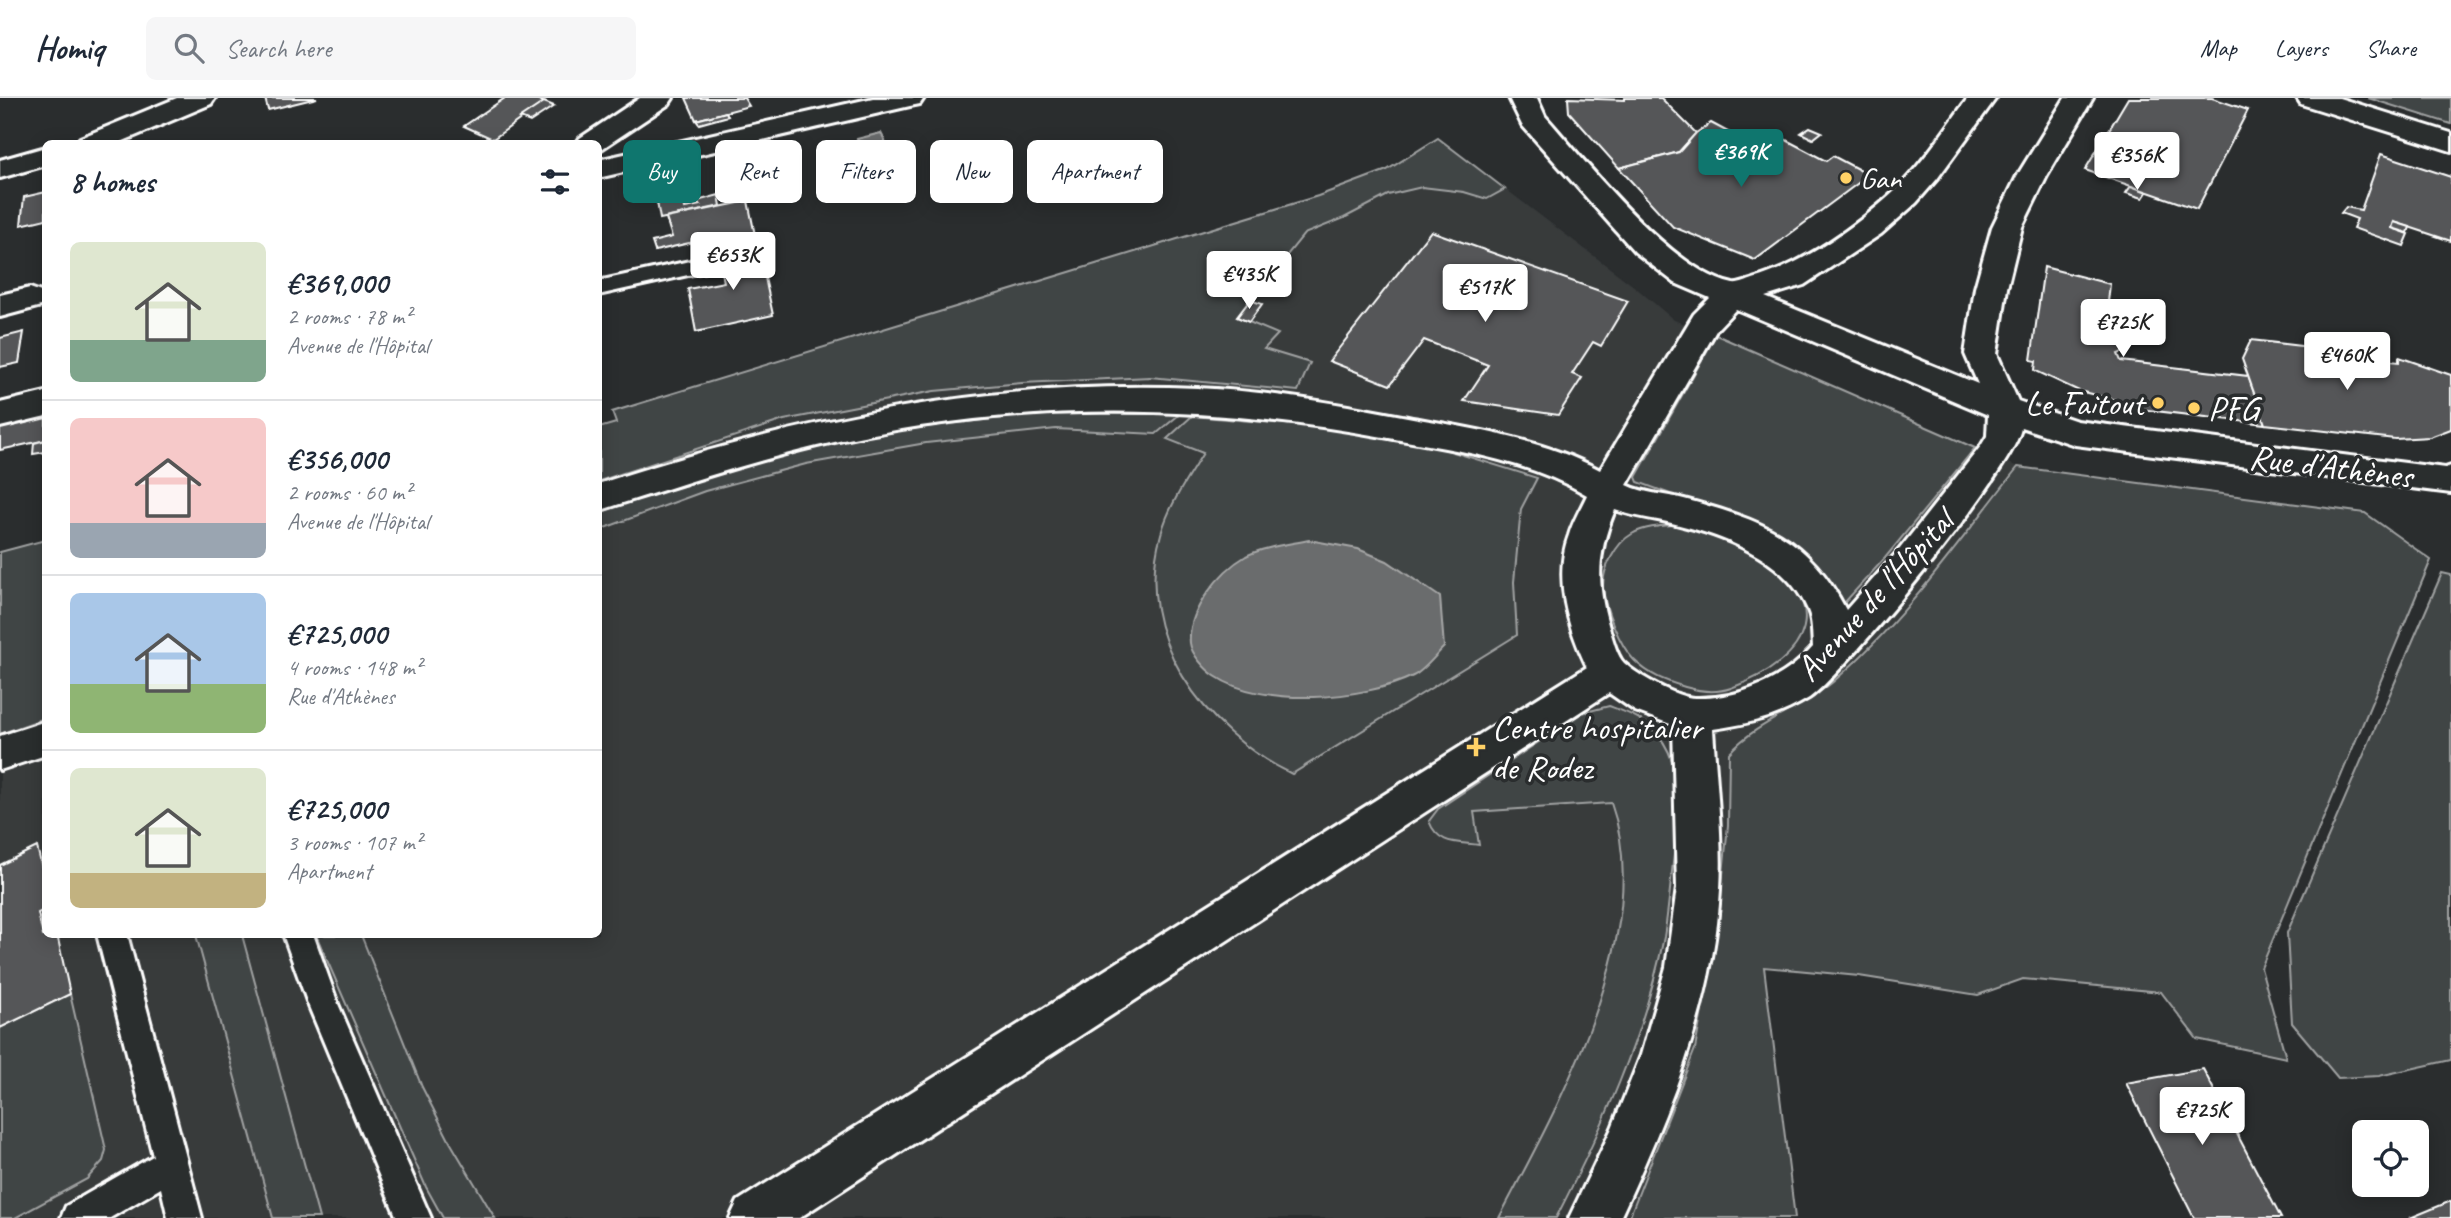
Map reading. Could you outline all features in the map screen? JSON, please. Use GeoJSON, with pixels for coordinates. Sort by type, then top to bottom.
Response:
{"type":"FeatureCollection","features":[{"type":"Feature","properties":{"kind":"street"},"geometry":{"type":"LineString","coordinates":[[100,140],[201,98]]}},
{"type":"Feature","properties":{"kind":"street"},"geometry":{"type":"LineString","coordinates":[[596,140],[659,98]]}},
{"type":"Feature","properties":{"kind":"street"},"geometry":{"type":"LineString","coordinates":[[602,168],[909,98]]}},
{"type":"Feature","properties":{"kind":"street","name":"Rue d'Athènes"},"geometry":{"type":"LineString","coordinates":[[1523,98],[1532,118],[1646,245],[1686,276],[2005,410],[2075,433],[2450,483]]}},
{"type":"Feature","properties":{"kind":"street"},"geometry":{"type":"LineString","coordinates":[[755,1218],[1609,673],[1597,649],[1587,618],[1581,572],[1586,536],[1607,489],[1704,322],[1731,296],[1793,278],[1870,227],[1906,197],[1927,173],[1982,98]]}},
{"type":"Feature","properties":{"kind":"street"},"geometry":{"type":"LineString","coordinates":[[2005,410],[1981,354],[1991,288],[2007,227],[2032,176],[2079,98]]}},
{"type":"Feature","properties":{"kind":"street"},"geometry":{"type":"LineString","coordinates":[[2311,98],[2451,142]]}},
{"type":"Feature","properties":{"kind":"street"},"geometry":{"type":"LineString","coordinates":[[0,169],[42,157]]}},
{"type":"Feature","properties":{"kind":"street"},"geometry":{"type":"LineString","coordinates":[[602,497],[682,468],[901,415],[986,405],[1094,398],[1198,400],[1307,411],[1437,434],[1566,469],[1626,500],[1681,512],[1751,534],[1781,553],[1804,574],[1828,611],[1833,650]]}},
{"type":"Feature","properties":{"kind":"street"},"geometry":{"type":"LineString","coordinates":[[0,415],[42,405]]}},
{"type":"Feature","properties":{"kind":"street","name":"Avenue de l'Hôpital"},"geometry":{"type":"LineString","coordinates":[[1609,673],[1649,699],[1693,715],[1758,706],[1795,686],[1820,666],[1912,560],[1993,455],[2004,436],[2005,410]]}},
{"type":"Feature","properties":{"kind":"street"},"geometry":{"type":"LineString","coordinates":[[1594,1218],[1631,1141],[1664,1055],[1688,967],[1699,888],[1693,715]]}},
{"type":"Feature","properties":{"kind":"street"},"geometry":{"type":"LineString","coordinates":[[0,753],[42,739]]}},
{"type":"Feature","properties":{"kind":"lane"},"geometry":{"type":"LineString","coordinates":[[602,287],[699,266]]}},
{"type":"Feature","properties":{"kind":"lane"},"geometry":{"type":"LineString","coordinates":[[113,938],[185,1218]]}},
{"type":"Feature","properties":{"kind":"lane"},"geometry":{"type":"LineString","coordinates":[[299,938],[323,1004],[414,1218]]}},
{"type":"Feature","properties":{"kind":"lane"},"geometry":{"type":"LineString","coordinates":[[78,1218],[170,1164]]}},
{"type":"Feature","properties":{"kind":"shaded area"},"geometry":{"type":"Polygon","coordinates":[[[2368,98],[2451,98],[2451,124],[2368,98]]]}},
{"type":"Feature","properties":{"kind":"shaded area"},"geometry":{"type":"Polygon","coordinates":[[[881,133],[885,140],[857,140],[881,133]]]}},
{"type":"Feature","properties":{"kind":"shaded area","name":"Centre hospitalier de Rodez"},"geometry":{"type":"Polygon","coordinates":[[[1438,138],[1635,287],[1674,320],[1716,335],[2018,467],[2365,513],[2431,560],[2248,999],[2023,979],[1978,995],[1860,976],[1764,967],[1795,1218],[0,1218],[0,552],[42,541],[42,938],[602,938],[602,427],[616,423],[612,412],[1318,196],[1387,170],[1438,138]]]}},
{"type":"Feature","properties":{"kind":"shaded area"},"geometry":{"type":"Polygon","coordinates":[[[1438,138],[1505,189],[1487,199],[1464,192],[1422,187],[1388,195],[1344,218],[1304,234],[1237,317],[1278,334],[1264,349],[1310,363],[1298,391],[1150,377],[1022,383],[934,391],[784,420],[602,480],[602,427],[616,423],[612,412],[1318,196],[1387,170],[1438,138]]]}},
{"type":"Feature","properties":{"kind":"shaded area"},"geometry":{"type":"Polygon","coordinates":[[[1716,335],[1975,448],[1885,558],[1845,602],[1840,602],[1743,521],[1638,482],[1636,477],[1716,335]]]}},
{"type":"Feature","properties":{"kind":"shaded area"},"geometry":{"type":"Polygon","coordinates":[[[1038,414],[1180,414],[1156,434],[1056,429],[926,443],[806,464],[705,491],[602,529],[602,512],[750,462],[843,440],[1038,414]]]}},
{"type":"Feature","properties":{"kind":"shaded area"},"geometry":{"type":"Polygon","coordinates":[[[1192,416],[1343,429],[1437,447],[1537,478],[1521,509],[1514,582],[1517,635],[1292,774],[1260,756],[1230,733],[1204,706],[1183,676],[1167,643],[1157,608],[1155,572],[1164,523],[1203,453],[1167,439],[1192,416]]]}},
{"type":"Feature","properties":{"kind":"shaded area"},"geometry":{"type":"Polygon","coordinates":[[[2018,467],[2365,513],[2431,560],[2261,968],[2286,1058],[2197,1039],[2161,992],[2023,979],[1978,995],[1859,976],[1764,967],[1795,1218],[1629,1218],[1695,1049],[1718,923],[1728,825],[1729,753],[1753,732],[1821,691],[1860,657],[1908,606],[2018,467]]]}},
{"type":"Feature","properties":{"kind":"shaded area"},"geometry":{"type":"Polygon","coordinates":[[[1674,525],[1726,537],[1746,545],[1780,570],[1797,590],[1804,609],[1804,628],[1796,645],[1781,661],[1759,676],[1720,691],[1696,690],[1645,670],[1623,646],[1604,596],[1603,581],[1608,565],[1616,550],[1632,534],[1647,528],[1674,525]]]}},
{"type":"Feature","properties":{"kind":"shaded area"},"geometry":{"type":"Polygon","coordinates":[[[1309,540],[1358,549],[1387,561],[1440,597],[1444,647],[1413,676],[1368,691],[1341,695],[1313,697],[1259,693],[1235,686],[1211,673],[1196,657],[1190,643],[1194,618],[1207,593],[1226,571],[1246,556],[1268,548],[1309,540]]]}},
{"type":"Feature","properties":{"kind":"shaded area"},"geometry":{"type":"Polygon","coordinates":[[[42,541],[42,719],[0,734],[0,552],[42,541]]]}},
{"type":"Feature","properties":{"kind":"shaded area"},"geometry":{"type":"Polygon","coordinates":[[[2442,573],[2451,575],[2451,1060],[2379,1076],[2338,1078],[2292,1023],[2287,933],[2442,573]]]}},
{"type":"Feature","properties":{"kind":"shaded area"},"geometry":{"type":"Polygon","coordinates":[[[1609,706],[1635,717],[1653,729],[1667,748],[1673,763],[1678,814],[1664,937],[1645,1010],[1620,1081],[1556,1218],[1499,1218],[1548,1124],[1594,1016],[1611,961],[1621,906],[1622,853],[1611,803],[1474,812],[1479,845],[1449,841],[1433,829],[1429,821],[1438,809],[1582,713],[1609,706]]]}},
{"type":"Feature","properties":{"kind":"shaded area"},"geometry":{"type":"Polygon","coordinates":[[[197,938],[243,938],[319,1218],[273,1218],[197,938]]]}},
{"type":"Feature","properties":{"kind":"shaded area"},"geometry":{"type":"Polygon","coordinates":[[[317,938],[362,938],[422,1087],[450,1142],[495,1218],[443,1218],[426,1187],[317,938]]]}},
{"type":"Feature","properties":{"kind":"shaded area"},"geometry":{"type":"Polygon","coordinates":[[[70,994],[106,1150],[103,1161],[87,1179],[15,1218],[0,1218],[0,1028],[70,994]]]}},
{"type":"Feature","properties":{"kind":"building"},"geometry":{"type":"Polygon","coordinates":[[[265,98],[317,98],[268,110],[265,98]]]}},
{"type":"Feature","properties":{"kind":"building"},"geometry":{"type":"Polygon","coordinates":[[[505,98],[535,98],[544,102],[493,139],[464,126],[505,98]]]}},
{"type":"Feature","properties":{"kind":"building"},"geometry":{"type":"Polygon","coordinates":[[[686,98],[744,98],[749,106],[696,120],[686,98]]]}},
{"type":"Feature","properties":{"kind":"building"},"geometry":{"type":"Polygon","coordinates":[[[1568,98],[1661,98],[1696,133],[1679,152],[1619,168],[1569,112],[1568,98]]]}},
{"type":"Feature","properties":{"kind":"building"},"geometry":{"type":"Polygon","coordinates":[[[2128,98],[2212,98],[2248,110],[2197,209],[2085,170],[2128,98]]]}},
{"type":"Feature","properties":{"kind":"building"},"geometry":{"type":"Polygon","coordinates":[[[544,102],[554,106],[530,122],[520,118],[544,102]]]}},
{"type":"Feature","properties":{"kind":"building"},"geometry":{"type":"Polygon","coordinates":[[[726,112],[728,116],[699,124],[696,120],[726,112]]]}},
{"type":"Feature","properties":{"kind":"building"},"geometry":{"type":"Polygon","coordinates":[[[1711,123],[1754,146],[1773,133],[1826,161],[1833,156],[1869,175],[1755,260],[1673,227],[1619,168],[1679,152],[1696,133],[1711,123]]]}},
{"type":"Feature","properties":{"kind":"building"},"geometry":{"type":"Polygon","coordinates":[[[1810,127],[1822,132],[1813,139],[1801,133],[1810,127]]]}},
{"type":"Feature","properties":{"kind":"building"},"geometry":{"type":"Polygon","coordinates":[[[2381,154],[2451,177],[2451,241],[2394,222],[2392,228],[2409,234],[2404,246],[2353,228],[2357,219],[2341,213],[2346,207],[2361,210],[2381,154]]]}},
{"type":"Feature","properties":{"kind":"building"},"geometry":{"type":"Polygon","coordinates":[[[2131,186],[2147,192],[2143,198],[2126,193],[2131,186]]]}},
{"type":"Feature","properties":{"kind":"building"},"geometry":{"type":"Polygon","coordinates":[[[42,193],[42,220],[21,225],[24,197],[42,193]]]}},
{"type":"Feature","properties":{"kind":"building"},"geometry":{"type":"Polygon","coordinates":[[[715,196],[715,203],[720,203],[721,206],[660,219],[657,203],[684,203],[685,208],[700,205],[701,200],[715,196]]]}},
{"type":"Feature","properties":{"kind":"building"},"geometry":{"type":"Polygon","coordinates":[[[748,203],[757,245],[718,253],[715,237],[655,251],[652,242],[672,237],[666,218],[748,203]]]}},
{"type":"Feature","properties":{"kind":"building"},"geometry":{"type":"Polygon","coordinates":[[[2394,222],[2410,227],[2408,233],[2392,228],[2394,222]]]}},
{"type":"Feature","properties":{"kind":"building"},"geometry":{"type":"Polygon","coordinates":[[[1431,231],[1628,301],[1601,346],[1593,342],[1572,374],[1582,378],[1558,415],[1464,401],[1488,365],[1424,340],[1390,385],[1329,361],[1431,231]]]}},
{"type":"Feature","properties":{"kind":"building"},"geometry":{"type":"Polygon","coordinates":[[[758,245],[773,315],[696,332],[688,289],[724,282],[718,253],[758,245]]]}},
{"type":"Feature","properties":{"kind":"building"},"geometry":{"type":"Polygon","coordinates":[[[2044,267],[2110,284],[2105,329],[2124,334],[2123,352],[2118,354],[2121,361],[2248,376],[2265,424],[2122,407],[2120,401],[2079,391],[2035,370],[2036,361],[2031,360],[2044,267]]]}},
{"type":"Feature","properties":{"kind":"building"},"geometry":{"type":"Polygon","coordinates":[[[1250,300],[1262,304],[1249,322],[1237,317],[1250,300]]]}},
{"type":"Feature","properties":{"kind":"building"},"geometry":{"type":"Polygon","coordinates":[[[24,332],[19,363],[0,367],[0,338],[24,332]]]}},
{"type":"Feature","properties":{"kind":"building"},"geometry":{"type":"Polygon","coordinates":[[[2251,340],[2343,351],[2346,356],[2380,360],[2399,362],[2399,357],[2451,375],[2451,429],[2430,437],[2395,439],[2265,424],[2242,359],[2251,340]]]}},
{"type":"Feature","properties":{"kind":"building"},"geometry":{"type":"Polygon","coordinates":[[[42,415],[42,441],[0,450],[0,424],[42,415]]]}},
{"type":"Feature","properties":{"kind":"building"},"geometry":{"type":"Polygon","coordinates":[[[42,441],[42,453],[33,454],[34,443],[42,441]]]}},
{"type":"Feature","properties":{"kind":"building"},"geometry":{"type":"Polygon","coordinates":[[[37,847],[42,868],[42,911],[38,913],[42,938],[58,938],[70,994],[0,1028],[0,865],[37,847]]]}},
{"type":"Feature","properties":{"kind":"building"},"geometry":{"type":"Polygon","coordinates":[[[2203,1069],[2281,1218],[2194,1218],[2126,1083],[2203,1069]]]}},
{"type":"Feature","properties":{"kind":"building"},"geometry":{"type":"Polygon","coordinates":[[[2451,1201],[2451,1218],[2410,1218],[2451,1201]]]}},
{"type":"Feature","properties":{"kind":"place","name":"Gan"},"geometry":{"type":"Point","coordinates":[1846,178]}},
{"type":"Feature","properties":{"kind":"place","name":"Le Faitout"},"geometry":{"type":"Point","coordinates":[2158,403]}},
{"type":"Feature","properties":{"kind":"place","name":"PFG"},"geometry":{"type":"Point","coordinates":[2194,408]}},
{"type":"Feature","properties":{"kind":"place","name":"Centre hospitalier de Rodez"},"geometry":{"type":"Point","coordinates":[1476,747]}}]}
